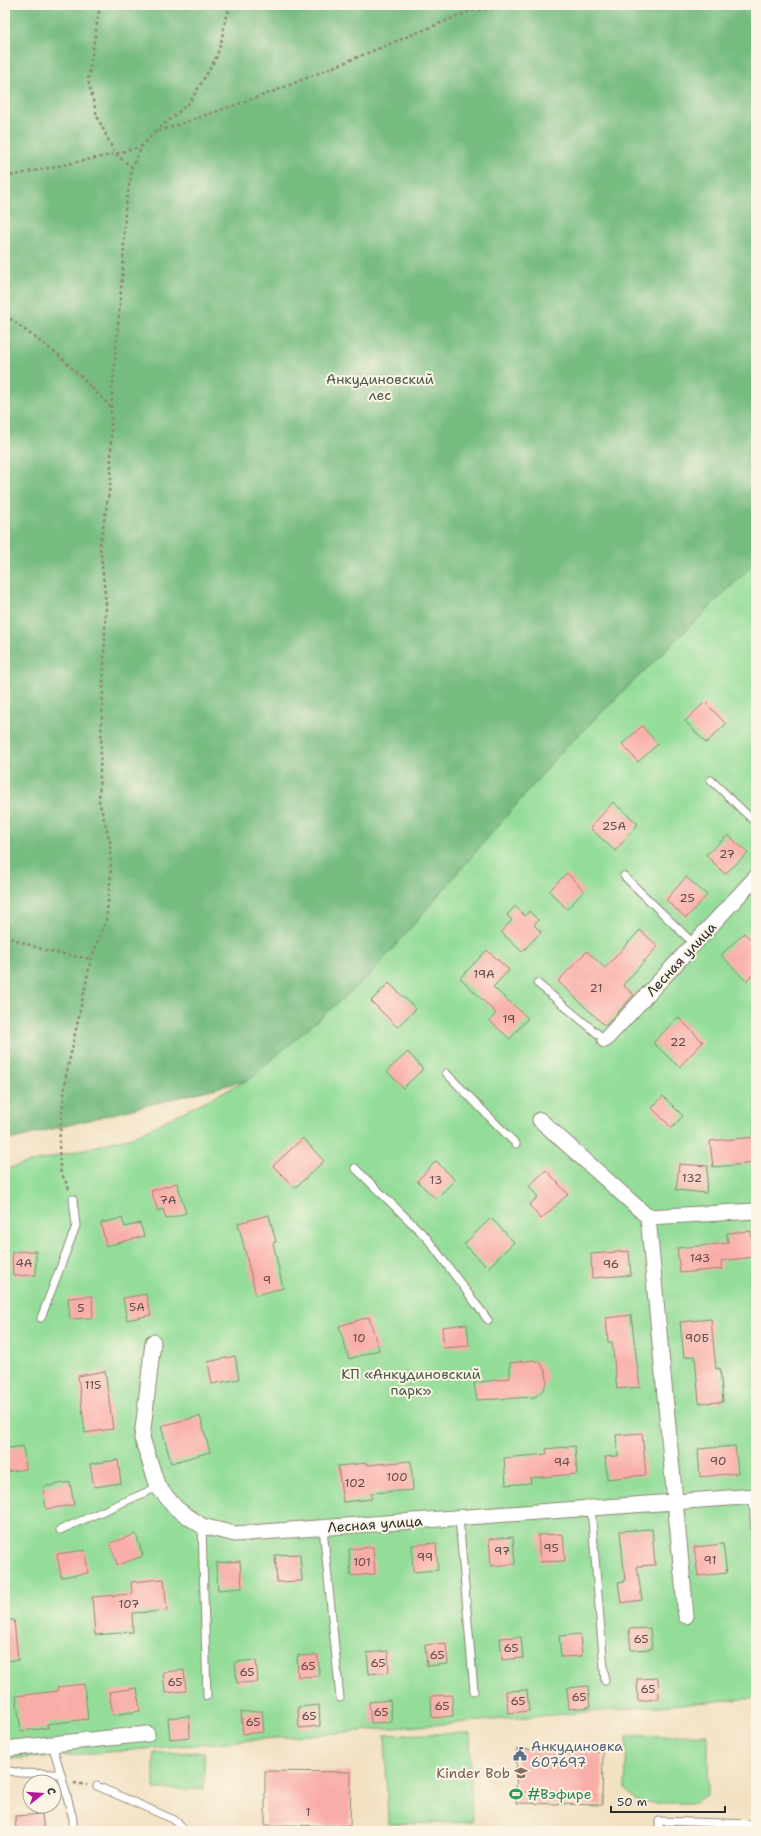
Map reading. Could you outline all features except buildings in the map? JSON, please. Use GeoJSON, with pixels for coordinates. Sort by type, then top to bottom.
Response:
{"type":"FeatureCollection","features":[{"type":"Feature","properties":{"kind":"street","name":"Лесная улица"},"geometry":{"type":"LineString","coordinates":[[606,1040],[756,877]]}},
{"type":"Feature","properties":{"kind":"street"},"geometry":{"type":"LineString","coordinates":[[540,1120],[648,1217],[686,1616]]}},
{"type":"Feature","properties":{"kind":"street"},"geometry":{"type":"LineString","coordinates":[[648,1217],[756,1211]]}},
{"type":"Feature","properties":{"kind":"street","name":"Лесная улица"},"geometry":{"type":"LineString","coordinates":[[153,1342],[142,1438],[158,1486],[177,1509],[202,1526],[235,1534],[754,1496]]}},
{"type":"Feature","properties":{"kind":"street"},"geometry":{"type":"LineString","coordinates":[[5,1749],[147,1734]]}},
{"type":"Feature","properties":{"kind":"lane"},"geometry":{"type":"LineString","coordinates":[[711,780],[756,823]]}},
{"type":"Feature","properties":{"kind":"lane"},"geometry":{"type":"LineString","coordinates":[[624,876],[694,944]]}},
{"type":"Feature","properties":{"kind":"lane"},"geometry":{"type":"LineString","coordinates":[[537,982],[606,1040]]}},
{"type":"Feature","properties":{"kind":"lane"},"geometry":{"type":"LineString","coordinates":[[446,1073],[516,1144]]}},
{"type":"Feature","properties":{"kind":"lane"},"geometry":{"type":"LineString","coordinates":[[355,1168],[426,1237],[488,1320]]}},
{"type":"Feature","properties":{"kind":"lane"},"geometry":{"type":"LineString","coordinates":[[40,1318],[76,1226],[73,1199]]}},
{"type":"Feature","properties":{"kind":"lane"},"geometry":{"type":"LineString","coordinates":[[60,1530],[158,1486]]}},
{"type":"Feature","properties":{"kind":"lane"},"geometry":{"type":"LineString","coordinates":[[754,1496],[756,1556]]}},
{"type":"Feature","properties":{"kind":"lane"},"geometry":{"type":"LineString","coordinates":[[590,1508],[605,1681]]}},
{"type":"Feature","properties":{"kind":"lane"},"geometry":{"type":"LineString","coordinates":[[459,1518],[474,1691]]}},
{"type":"Feature","properties":{"kind":"lane"},"geometry":{"type":"LineString","coordinates":[[202,1526],[207,1696]]}},
{"type":"Feature","properties":{"kind":"lane"},"geometry":{"type":"LineString","coordinates":[[323,1528],[340,1698]]}},
{"type":"Feature","properties":{"kind":"lane"},"geometry":{"type":"LineString","coordinates":[[5,1770],[20,1773],[61,1774],[52,1744]]}},
{"type":"Feature","properties":{"kind":"lane"},"geometry":{"type":"LineString","coordinates":[[62,1777],[73,1819],[73,1831]]}},
{"type":"Feature","properties":{"kind":"lane"},"geometry":{"type":"LineString","coordinates":[[97,1786],[178,1821],[185,1831]]}},
{"type":"Feature","properties":{"kind":"lane"},"geometry":{"type":"LineString","coordinates":[[659,1831],[659,1822],[756,1824]]}},
{"type":"Feature","properties":{"kind":"path"},"geometry":{"type":"LineString","coordinates":[[100,5],[88,80],[97,116],[115,154],[132,167]]}},
{"type":"Feature","properties":{"kind":"path"},"geometry":{"type":"LineString","coordinates":[[73,1199],[60,1170],[59,1143],[66,1076],[91,959],[106,920],[111,874],[110,841],[99,801],[106,604],[100,545],[111,480],[111,407],[123,266],[125,211],[132,167],[142,146],[154,133],[190,102],[216,58],[221,43],[226,16],[232,5]]}},
{"type":"Feature","properties":{"kind":"path"},"geometry":{"type":"LineString","coordinates":[[154,133],[270,93],[470,11],[538,5]]}},
{"type":"Feature","properties":{"kind":"path"},"geometry":{"type":"LineString","coordinates":[[5,177],[115,154],[142,146]]}},
{"type":"Feature","properties":{"kind":"path"},"geometry":{"type":"LineString","coordinates":[[5,315],[61,357],[111,407]]}},
{"type":"Feature","properties":{"kind":"path"},"geometry":{"type":"LineString","coordinates":[[5,936],[47,951],[91,959]]}},
{"type":"Feature","properties":{"kind":"path"},"geometry":{"type":"LineString","coordinates":[[64,1782],[97,1786]]}},
{"type":"Feature","properties":{"kind":"green space","name":"Анкудиновский лес"},"geometry":{"type":"Polygon","coordinates":[[[5,5],[756,5],[756,562],[563,750],[370,975],[248,1080],[5,1141],[5,5]]]}},
{"type":"Feature","properties":{"kind":"green space","name":"КП «Анкудиновский парк»"},"geometry":{"type":"Polygon","coordinates":[[[756,535],[756,1698],[71,1755],[5,1759],[5,1169],[132,1137],[248,1080],[756,535]]]}},
{"type":"Feature","properties":{"kind":"green space"},"geometry":{"type":"Polygon","coordinates":[[[470,1733],[472,1822],[388,1824],[385,1735],[470,1733]]]}},
{"type":"Feature","properties":{"kind":"green space"},"geometry":{"type":"Polygon","coordinates":[[[708,1735],[708,1795],[695,1803],[638,1803],[625,1789],[627,1736],[708,1735]]]}},
{"type":"Feature","properties":{"kind":"green space"},"geometry":{"type":"Polygon","coordinates":[[[204,1752],[204,1789],[154,1789],[154,1753],[204,1752]]]}},
{"type":"Feature","properties":{"kind":"place","name":"Анкудиновка 607697"},"geometry":{"type":"Point","coordinates":[520,1754]}},
{"type":"Feature","properties":{"kind":"place","name":"Kinder Bob"},"geometry":{"type":"Point","coordinates":[521,1773]}},
{"type":"Feature","properties":{"kind":"place","name":"#Вэфире"},"geometry":{"type":"Point","coordinates":[516,1794]}}]}
